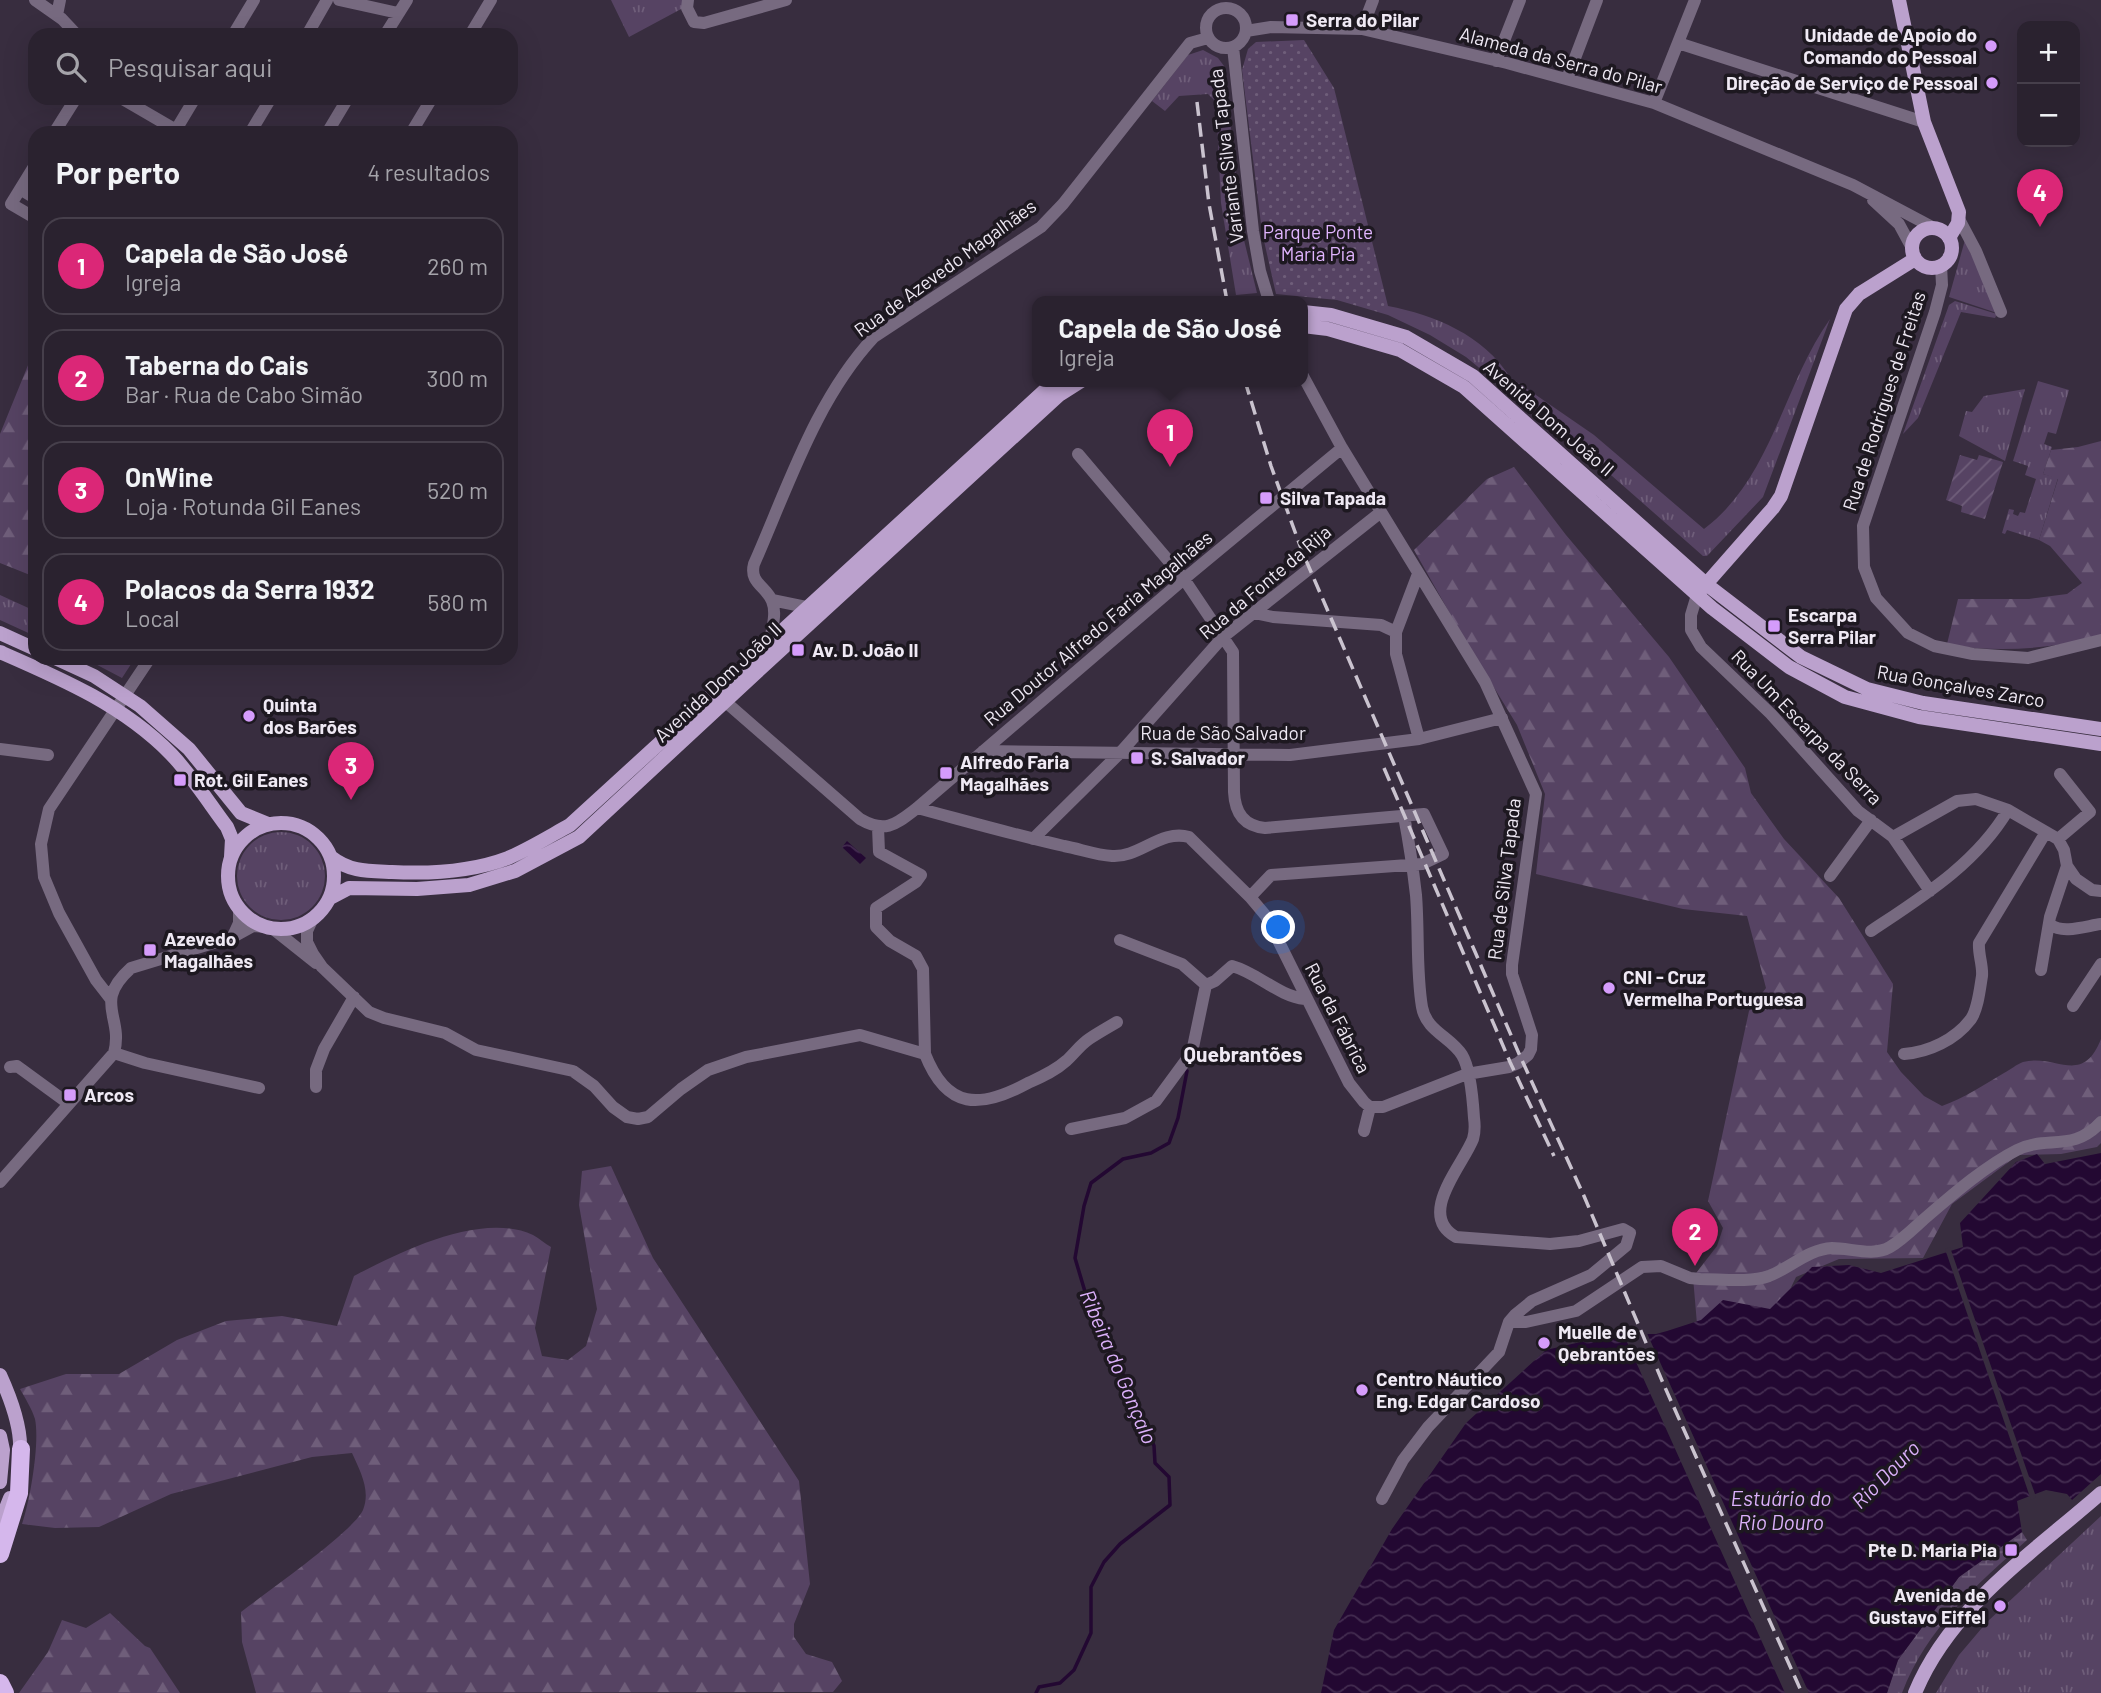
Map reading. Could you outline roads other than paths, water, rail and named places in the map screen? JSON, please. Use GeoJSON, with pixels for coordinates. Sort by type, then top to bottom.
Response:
{"type":"FeatureCollection","features":[{"type":"Feature","properties":{"kind":"highway"},"geometry":{"type":"LineString","coordinates":[[0,1554],[19,1493],[21,1449]]}},
{"type":"Feature","properties":{"kind":"highway"},"geometry":{"type":"LineString","coordinates":[[0,1683],[5,1693]]}},
{"type":"Feature","properties":{"kind":"main road"},"geometry":{"type":"LineString","coordinates":[[1899,0],[1924,122],[1959,212],[1959,219],[1949,238]]}},
{"type":"Feature","properties":{"kind":"main road"},"geometry":{"type":"LineString","coordinates":[[1701,589],[1781,496],[1846,309],[1859,294],[1914,253],[1916,236],[1927,229],[1934,228],[1945,233],[1952,250],[1941,265],[1930,268],[1914,253]]}},
{"type":"Feature","properties":{"kind":"main road","name":"Avenida Dom João II"},"geometry":{"type":"LineString","coordinates":[[1308,312],[1331,314],[1406,337],[1469,381],[1701,589]]}},
{"type":"Feature","properties":{"kind":"main road","name":"Avenida Dom João II"},"geometry":{"type":"LineString","coordinates":[[1308,327],[1328,329],[1400,350],[1469,381]]}},
{"type":"Feature","properties":{"kind":"main road","name":"Avenida Dom João II"},"geometry":{"type":"LineString","coordinates":[[330,898],[349,888],[416,889],[469,885],[515,872],[579,837],[719,696],[769,640],[1048,387]]}},
{"type":"Feature","properties":{"kind":"main road","name":"Avenida Dom João II"},"geometry":{"type":"LineString","coordinates":[[331,857],[341,866],[354,870],[416,874],[466,870],[509,857],[570,825],[1072,387]]}},
{"type":"Feature","properties":{"kind":"main road","name":"Rua Gonçalves Zarco"},"geometry":{"type":"LineString","coordinates":[[1701,589],[1789,667],[1845,697],[1919,717],[2073,732]]}},
{"type":"Feature","properties":{"kind":"main road"},"geometry":{"type":"LineString","coordinates":[[0,633],[28,646]]}},
{"type":"Feature","properties":{"kind":"main road"},"geometry":{"type":"LineString","coordinates":[[0,652],[28,664]]}},
{"type":"Feature","properties":{"kind":"main road"},"geometry":{"type":"LineString","coordinates":[[29,665],[105,702],[127,716],[171,754],[227,827],[232,839],[228,876],[231,893],[239,908],[251,919],[269,927],[286,929],[313,918],[330,898],[334,877],[331,857],[316,835],[301,826],[285,822],[268,824],[245,836],[231,859]]}},
{"type":"Feature","properties":{"kind":"main road"},"geometry":{"type":"LineString","coordinates":[[70,665],[94,676],[140,706],[189,749],[241,813],[268,824]]}},
{"type":"Feature","properties":{"kind":"main road"},"geometry":{"type":"LineString","coordinates":[[2073,732],[2101,729]]}},
{"type":"Feature","properties":{"kind":"main road"},"geometry":{"type":"LineString","coordinates":[[2073,732],[2101,744]]}},
{"type":"Feature","properties":{"kind":"main road"},"geometry":{"type":"LineString","coordinates":[[0,1375],[11,1400],[21,1449],[12,1491],[0,1522]]}},
{"type":"Feature","properties":{"kind":"main road"},"geometry":{"type":"LineString","coordinates":[[0,1436],[3,1450],[0,1482]]}},
{"type":"Feature","properties":{"kind":"main road"},"geometry":{"type":"LineString","coordinates":[[1915,1693],[1931,1661],[1952,1629],[2009,1572],[2101,1493]]}},
{"type":"Feature","properties":{"kind":"street"},"geometry":{"type":"LineString","coordinates":[[35,0],[70,28]]}},
{"type":"Feature","properties":{"kind":"street"},"geometry":{"type":"LineString","coordinates":[[57,15],[60,0]]}},
{"type":"Feature","properties":{"kind":"street"},"geometry":{"type":"LineString","coordinates":[[237,28],[254,0]]}},
{"type":"Feature","properties":{"kind":"street"},"geometry":{"type":"LineString","coordinates":[[311,28],[327,0]]}},
{"type":"Feature","properties":{"kind":"street"},"geometry":{"type":"LineString","coordinates":[[339,0],[398,13]]}},
{"type":"Feature","properties":{"kind":"street"},"geometry":{"type":"LineString","coordinates":[[389,28],[407,0]]}},
{"type":"Feature","properties":{"kind":"street"},"geometry":{"type":"LineString","coordinates":[[474,28],[491,0]]}},
{"type":"Feature","properties":{"kind":"street"},"geometry":{"type":"LineString","coordinates":[[688,0],[687,8],[694,22],[704,23],[786,0]]}},
{"type":"Feature","properties":{"kind":"street"},"geometry":{"type":"LineString","coordinates":[[1362,29],[1373,0]]}},
{"type":"Feature","properties":{"kind":"street"},"geometry":{"type":"LineString","coordinates":[[1496,61],[1520,0]]}},
{"type":"Feature","properties":{"kind":"street"},"geometry":{"type":"LineString","coordinates":[[1567,79],[1597,0]]}},
{"type":"Feature","properties":{"kind":"street"},"geometry":{"type":"LineString","coordinates":[[1654,103],[1695,0]]}},
{"type":"Feature","properties":{"kind":"street"},"geometry":{"type":"LineString","coordinates":[[1218,5],[1240,14],[1244,19],[1246,31],[1241,41],[1233,47],[1216,46],[1208,38],[1206,26],[1218,5]]}},
{"type":"Feature","properties":{"kind":"street","name":"Alameda da Serra do Pilar"},"geometry":{"type":"LineString","coordinates":[[1246,31],[1271,27],[1362,29],[1654,103],[1853,185],[1934,228]]}},
{"type":"Feature","properties":{"kind":"street","name":"Rua de Azevedo Magalhães"},"geometry":{"type":"LineString","coordinates":[[772,600],[754,579],[754,564],[807,442],[854,358],[874,337],[1041,227],[1063,204],[1190,43],[1208,38]]}},
{"type":"Feature","properties":{"kind":"street"},"geometry":{"type":"LineString","coordinates":[[1678,43],[1924,122]]}},
{"type":"Feature","properties":{"kind":"street","name":"Variante Silva Tapada"},"geometry":{"type":"LineString","coordinates":[[1233,47],[1253,231],[1268,296]]}},
{"type":"Feature","properties":{"kind":"street"},"geometry":{"type":"LineString","coordinates":[[58,126],[72,105]]}},
{"type":"Feature","properties":{"kind":"street"},"geometry":{"type":"LineString","coordinates":[[132,105],[165,126]]}},
{"type":"Feature","properties":{"kind":"street"},"geometry":{"type":"LineString","coordinates":[[179,126],[191,105]]}},
{"type":"Feature","properties":{"kind":"street"},"geometry":{"type":"LineString","coordinates":[[254,126],[267,105]]}},
{"type":"Feature","properties":{"kind":"street"},"geometry":{"type":"LineString","coordinates":[[331,126],[344,105]]}},
{"type":"Feature","properties":{"kind":"street"},"geometry":{"type":"LineString","coordinates":[[415,126],[428,105]]}},
{"type":"Feature","properties":{"kind":"street"},"geometry":{"type":"LineString","coordinates":[[28,176],[11,204],[28,214]]}},
{"type":"Feature","properties":{"kind":"street","name":"Alameda da Serra do Pilar"},"geometry":{"type":"LineString","coordinates":[[1853,185],[1899,224],[1914,253]]}},
{"type":"Feature","properties":{"kind":"street"},"geometry":{"type":"LineString","coordinates":[[20,189],[28,194]]}},
{"type":"Feature","properties":{"kind":"street"},"geometry":{"type":"LineString","coordinates":[[1959,219],[1976,251],[2001,312]]}},
{"type":"Feature","properties":{"kind":"street","name":"Rua de Rodrigues de Freitas"},"geometry":{"type":"LineString","coordinates":[[1941,265],[1942,285],[1935,312],[1863,526],[1864,566],[1876,598],[1908,633],[1934,646],[1973,654],[2028,658],[2101,640]]}},
{"type":"Feature","properties":{"kind":"street"},"geometry":{"type":"LineString","coordinates":[[1308,385],[1381,512]]}},
{"type":"Feature","properties":{"kind":"street","name":"Rua Doutor Alfredo Faria Magalhães"},"geometry":{"type":"LineString","coordinates":[[878,827],[892,825],[917,808],[1184,579],[1342,448]]}},
{"type":"Feature","properties":{"kind":"street"},"geometry":{"type":"LineString","coordinates":[[1078,454],[1184,579],[1233,652],[1235,806],[1245,822],[1254,827],[1424,814],[1443,854],[1422,864],[1271,875],[1250,897]]}},
{"type":"Feature","properties":{"kind":"street","name":"Rua de Silva Tapada"},"geometry":{"type":"LineString","coordinates":[[1381,512],[1485,682],[1536,794],[1512,965],[1512,974],[1532,1035],[1531,1049],[1528,1055],[1509,1067],[1467,1074]]}},
{"type":"Feature","properties":{"kind":"street","name":"Rua da Fonte da Rija"},"geometry":{"type":"LineString","coordinates":[[1033,839],[1120,753],[1223,637],[1381,512]]}},
{"type":"Feature","properties":{"kind":"street"},"geometry":{"type":"LineString","coordinates":[[1418,574],[1396,632],[1396,654],[1419,739]]}},
{"type":"Feature","properties":{"kind":"street","name":"Rua Um Escarpa da Serra"},"geometry":{"type":"LineString","coordinates":[[1701,589],[1691,615],[1690,630],[1701,647],[1772,714],[1858,811],[1893,837],[1930,891]]}},
{"type":"Feature","properties":{"kind":"street"},"geometry":{"type":"LineString","coordinates":[[769,640],[775,613],[772,600],[806,607]]}},
{"type":"Feature","properties":{"kind":"street"},"geometry":{"type":"LineString","coordinates":[[1254,613],[1273,617],[1381,625],[1396,632]]}},
{"type":"Feature","properties":{"kind":"street"},"geometry":{"type":"LineString","coordinates":[[0,1182],[114,1053],[116,1037],[110,999],[96,980],[59,913],[44,877],[41,844],[49,809],[145,665]]}},
{"type":"Feature","properties":{"kind":"street"},"geometry":{"type":"LineString","coordinates":[[719,696],[860,819],[878,827],[880,852],[921,875],[916,882],[876,908],[876,928],[890,941],[916,956],[923,969],[925,1054],[942,1086],[960,1097],[976,1102],[1012,1092],[1054,1070],[1077,1048],[1117,1022]]}},
{"type":"Feature","properties":{"kind":"street","name":"Rua de São Salvador"},"geometry":{"type":"LineString","coordinates":[[984,751],[1290,755],[1419,739],[1502,718]]}},
{"type":"Feature","properties":{"kind":"street"},"geometry":{"type":"LineString","coordinates":[[0,748],[48,755]]}},
{"type":"Feature","properties":{"kind":"street"},"geometry":{"type":"LineString","coordinates":[[2058,838],[2090,812],[2060,774]]}},
{"type":"Feature","properties":{"kind":"street"},"geometry":{"type":"LineString","coordinates":[[1893,837],[1957,801],[1976,799],[2008,810],[2058,838],[2067,866],[2076,879],[2092,890],[2101,891]]}},
{"type":"Feature","properties":{"kind":"street","name":"Rua da Fábrica"},"geometry":{"type":"LineString","coordinates":[[917,808],[1033,839],[1114,856],[1179,834],[1189,837],[1266,916],[1349,1083],[1370,1107]]}},
{"type":"Feature","properties":{"kind":"street"},"geometry":{"type":"LineString","coordinates":[[1871,931],[1930,891],[1974,854],[1997,828],[2008,810]]}},
{"type":"Feature","properties":{"kind":"street"},"geometry":{"type":"LineString","coordinates":[[1382,1499],[1402,1460],[1428,1427],[1499,1352],[1509,1322],[1532,1301],[1591,1275],[1626,1246],[1630,1233],[1623,1229],[1579,1241],[1550,1244],[1456,1237],[1448,1233],[1443,1225],[1443,1195],[1475,1128],[1462,1055],[1454,1044],[1431,1026],[1422,1008],[1416,895],[1405,816]]}},
{"type":"Feature","properties":{"kind":"street"},"geometry":{"type":"LineString","coordinates":[[1830,876],[1871,820]]}},
{"type":"Feature","properties":{"kind":"street"},"geometry":{"type":"LineString","coordinates":[[1904,1054],[1916,1053],[1946,1042],[1972,1017],[1982,973],[1979,943],[2046,832]]}},
{"type":"Feature","properties":{"kind":"street"},"geometry":{"type":"LineString","coordinates":[[2041,970],[2046,936],[2051,925],[2050,917],[2067,866]]}},
{"type":"Feature","properties":{"kind":"street"},"geometry":{"type":"LineString","coordinates":[[233,937],[239,923],[239,908]]}},
{"type":"Feature","properties":{"kind":"street"},"geometry":{"type":"LineString","coordinates":[[313,918],[307,932],[307,942],[322,967]]}},
{"type":"Feature","properties":{"kind":"street"},"geometry":{"type":"LineString","coordinates":[[2051,925],[2055,929],[2062,929],[2101,924]]}},
{"type":"Feature","properties":{"kind":"street"},"geometry":{"type":"LineString","coordinates":[[110,999],[121,978],[131,968],[233,937],[253,926],[269,927],[322,967],[369,1012],[445,1033],[476,1050],[573,1070],[594,1086],[613,1107],[627,1117],[638,1119],[648,1117],[708,1070],[746,1056],[860,1035],[925,1054]]}},
{"type":"Feature","properties":{"kind":"street"},"geometry":{"type":"LineString","coordinates":[[1121,940],[1182,964],[1206,985]]}},
{"type":"Feature","properties":{"kind":"street"},"geometry":{"type":"LineString","coordinates":[[2073,1006],[2101,964]]}},
{"type":"Feature","properties":{"kind":"street"},"geometry":{"type":"LineString","coordinates":[[1206,985],[1232,967],[1246,970],[1293,997],[1305,999]]}},
{"type":"Feature","properties":{"kind":"street"},"geometry":{"type":"LineString","coordinates":[[1071,1129],[1125,1118],[1156,1101],[1192,1052],[1206,985]]}},
{"type":"Feature","properties":{"kind":"street"},"geometry":{"type":"LineString","coordinates":[[316,1087],[316,1070],[354,997]]}},
{"type":"Feature","properties":{"kind":"street"},"geometry":{"type":"LineString","coordinates":[[114,1053],[145,1063],[259,1088]]}},
{"type":"Feature","properties":{"kind":"street"},"geometry":{"type":"LineString","coordinates":[[10,1067],[17,1066],[69,1104]]}},
{"type":"Feature","properties":{"kind":"street"},"geometry":{"type":"LineString","coordinates":[[1364,1131],[1370,1107],[1384,1107],[1467,1074]]}},
{"type":"Feature","properties":{"kind":"street"},"geometry":{"type":"LineString","coordinates":[[1509,1322],[1526,1322],[1576,1311],[1642,1267],[1661,1266],[1690,1278],[1761,1278],[1827,1249],[1870,1252],[1883,1250],[1894,1245],[1945,1202],[2015,1151],[2029,1145],[2073,1140],[2088,1133],[2101,1122]]}},
{"type":"Feature","properties":{"kind":"water"},"geometry":{"type":"Polygon","coordinates":[[[847,841],[866,858],[860,864],[842,847],[847,841]]]}},
{"type":"Feature","properties":{"kind":"water","name":"Estuário do Rio Douro"},"geometry":{"type":"Polygon","coordinates":[[[2101,1153],[2101,1474],[2072,1500],[2067,1494],[2046,1490],[2017,1501],[2022,1532],[1959,1577],[1898,1660],[1887,1693],[1321,1693],[1334,1630],[1392,1529],[1466,1423],[1546,1350],[1615,1334],[1656,1334],[1667,1331],[1701,1320],[1723,1300],[1770,1309],[1812,1267],[1849,1265],[1881,1273],[1963,1247],[1960,1223],[2016,1162],[2037,1154],[2045,1164],[2101,1153]],[[1655,1361],[1641,1367],[1647,1381],[1662,1375],[1655,1361]]]}},
{"type":"Feature","properties":{"kind":"waterway","name":"Ribeira do Gonçalo"},"geometry":{"type":"LineString","coordinates":[[1036,1693],[1039,1687],[1060,1683],[1074,1670],[1091,1633],[1091,1587],[1104,1562],[1120,1544],[1170,1505],[1169,1477],[1155,1463],[1154,1446],[1134,1394],[1094,1322],[1075,1258],[1091,1183],[1123,1159],[1151,1153],[1169,1143],[1178,1118],[1187,1071]]}},
{"type":"Feature","properties":{"kind":"railway"},"geometry":{"type":"LineString","coordinates":[[1197,102],[1209,204],[1226,296]]}},
{"type":"Feature","properties":{"kind":"railway"},"geometry":{"type":"LineString","coordinates":[[1247,387],[1271,466],[1302,551],[1663,1383],[1802,1693]]}},
{"type":"Feature","properties":{"kind":"railway"},"geometry":{"type":"LineString","coordinates":[[1384,768],[1510,1062],[1554,1156]]}},
{"type":"Feature","properties":{"kind":"place","name":"Serra do Pilar"},"geometry":{"type":"Point","coordinates":[1292,20]}},
{"type":"Feature","properties":{"kind":"place","name":"Unidade de Apoio do Comando do Pessoal"},"geometry":{"type":"Point","coordinates":[1991,46]}},
{"type":"Feature","properties":{"kind":"place","name":"Direção de Serviço de Pessoal"},"geometry":{"type":"Point","coordinates":[1992,83]}},
{"type":"Feature","properties":{"kind":"place","name":"Polacos da Serra 1932"},"geometry":{"type":"Point","coordinates":[2040,227]}},
{"type":"Feature","properties":{"kind":"place","name":"Capela de São José"},"geometry":{"type":"Point","coordinates":[1170,467]}},
{"type":"Feature","properties":{"kind":"place","name":"Silva Tapada"},"geometry":{"type":"Point","coordinates":[1266,498]}},
{"type":"Feature","properties":{"kind":"place","name":"Escarpa Serra Pilar"},"geometry":{"type":"Point","coordinates":[1774,626]}},
{"type":"Feature","properties":{"kind":"place","name":"Av. D. João II"},"geometry":{"type":"Point","coordinates":[798,650]}},
{"type":"Feature","properties":{"kind":"place","name":"Quinta dos Barões"},"geometry":{"type":"Point","coordinates":[249,716]}},
{"type":"Feature","properties":{"kind":"place","name":"S. Salvador"},"geometry":{"type":"Point","coordinates":[1137,758]}},
{"type":"Feature","properties":{"kind":"place","name":"Alfredo Faria Magalhães"},"geometry":{"type":"Point","coordinates":[946,773]}},
{"type":"Feature","properties":{"kind":"place","name":"Rot. Gil Eanes"},"geometry":{"type":"Point","coordinates":[180,780]}},
{"type":"Feature","properties":{"kind":"place","name":"OnWine"},"geometry":{"type":"Point","coordinates":[351,800]}},
{"type":"Feature","properties":{"kind":"place","name":"Azevedo Magalhães"},"geometry":{"type":"Point","coordinates":[150,950]}},
{"type":"Feature","properties":{"kind":"place","name":"CNI - Cruz Vermelha Portuguesa"},"geometry":{"type":"Point","coordinates":[1609,988]}},
{"type":"Feature","properties":{"kind":"place","name":"Arcos"},"geometry":{"type":"Point","coordinates":[70,1095]}},
{"type":"Feature","properties":{"kind":"place","name":"Taberna do Cais"},"geometry":{"type":"Point","coordinates":[1695,1266]}},
{"type":"Feature","properties":{"kind":"place","name":"Muelle de Qebrantões"},"geometry":{"type":"Point","coordinates":[1544,1343]}},
{"type":"Feature","properties":{"kind":"place","name":"Centro Náutico Eng. Edgar Cardoso"},"geometry":{"type":"Point","coordinates":[1362,1390]}},
{"type":"Feature","properties":{"kind":"place","name":"Pte D. Maria Pia"},"geometry":{"type":"Point","coordinates":[2011,1550]}},
{"type":"Feature","properties":{"kind":"place","name":"Avenida de Gustavo Eiffel"},"geometry":{"type":"Point","coordinates":[2000,1606]}},
{"type":"Feature","properties":{"kind":"district","name":"Quebrantões"},"geometry":{"type":"Point","coordinates":[1243,1055]}},
{"type":"Feature","properties":{"kind":"park label","name":"Parque Ponte Maria Pia"},"geometry":{"type":"Point","coordinates":[1318,243]}},
{"type":"Feature","properties":{"kind":"water label","name":"Rio Douro"},"geometry":{"type":"Point","coordinates":[1886,1475]}}]}
